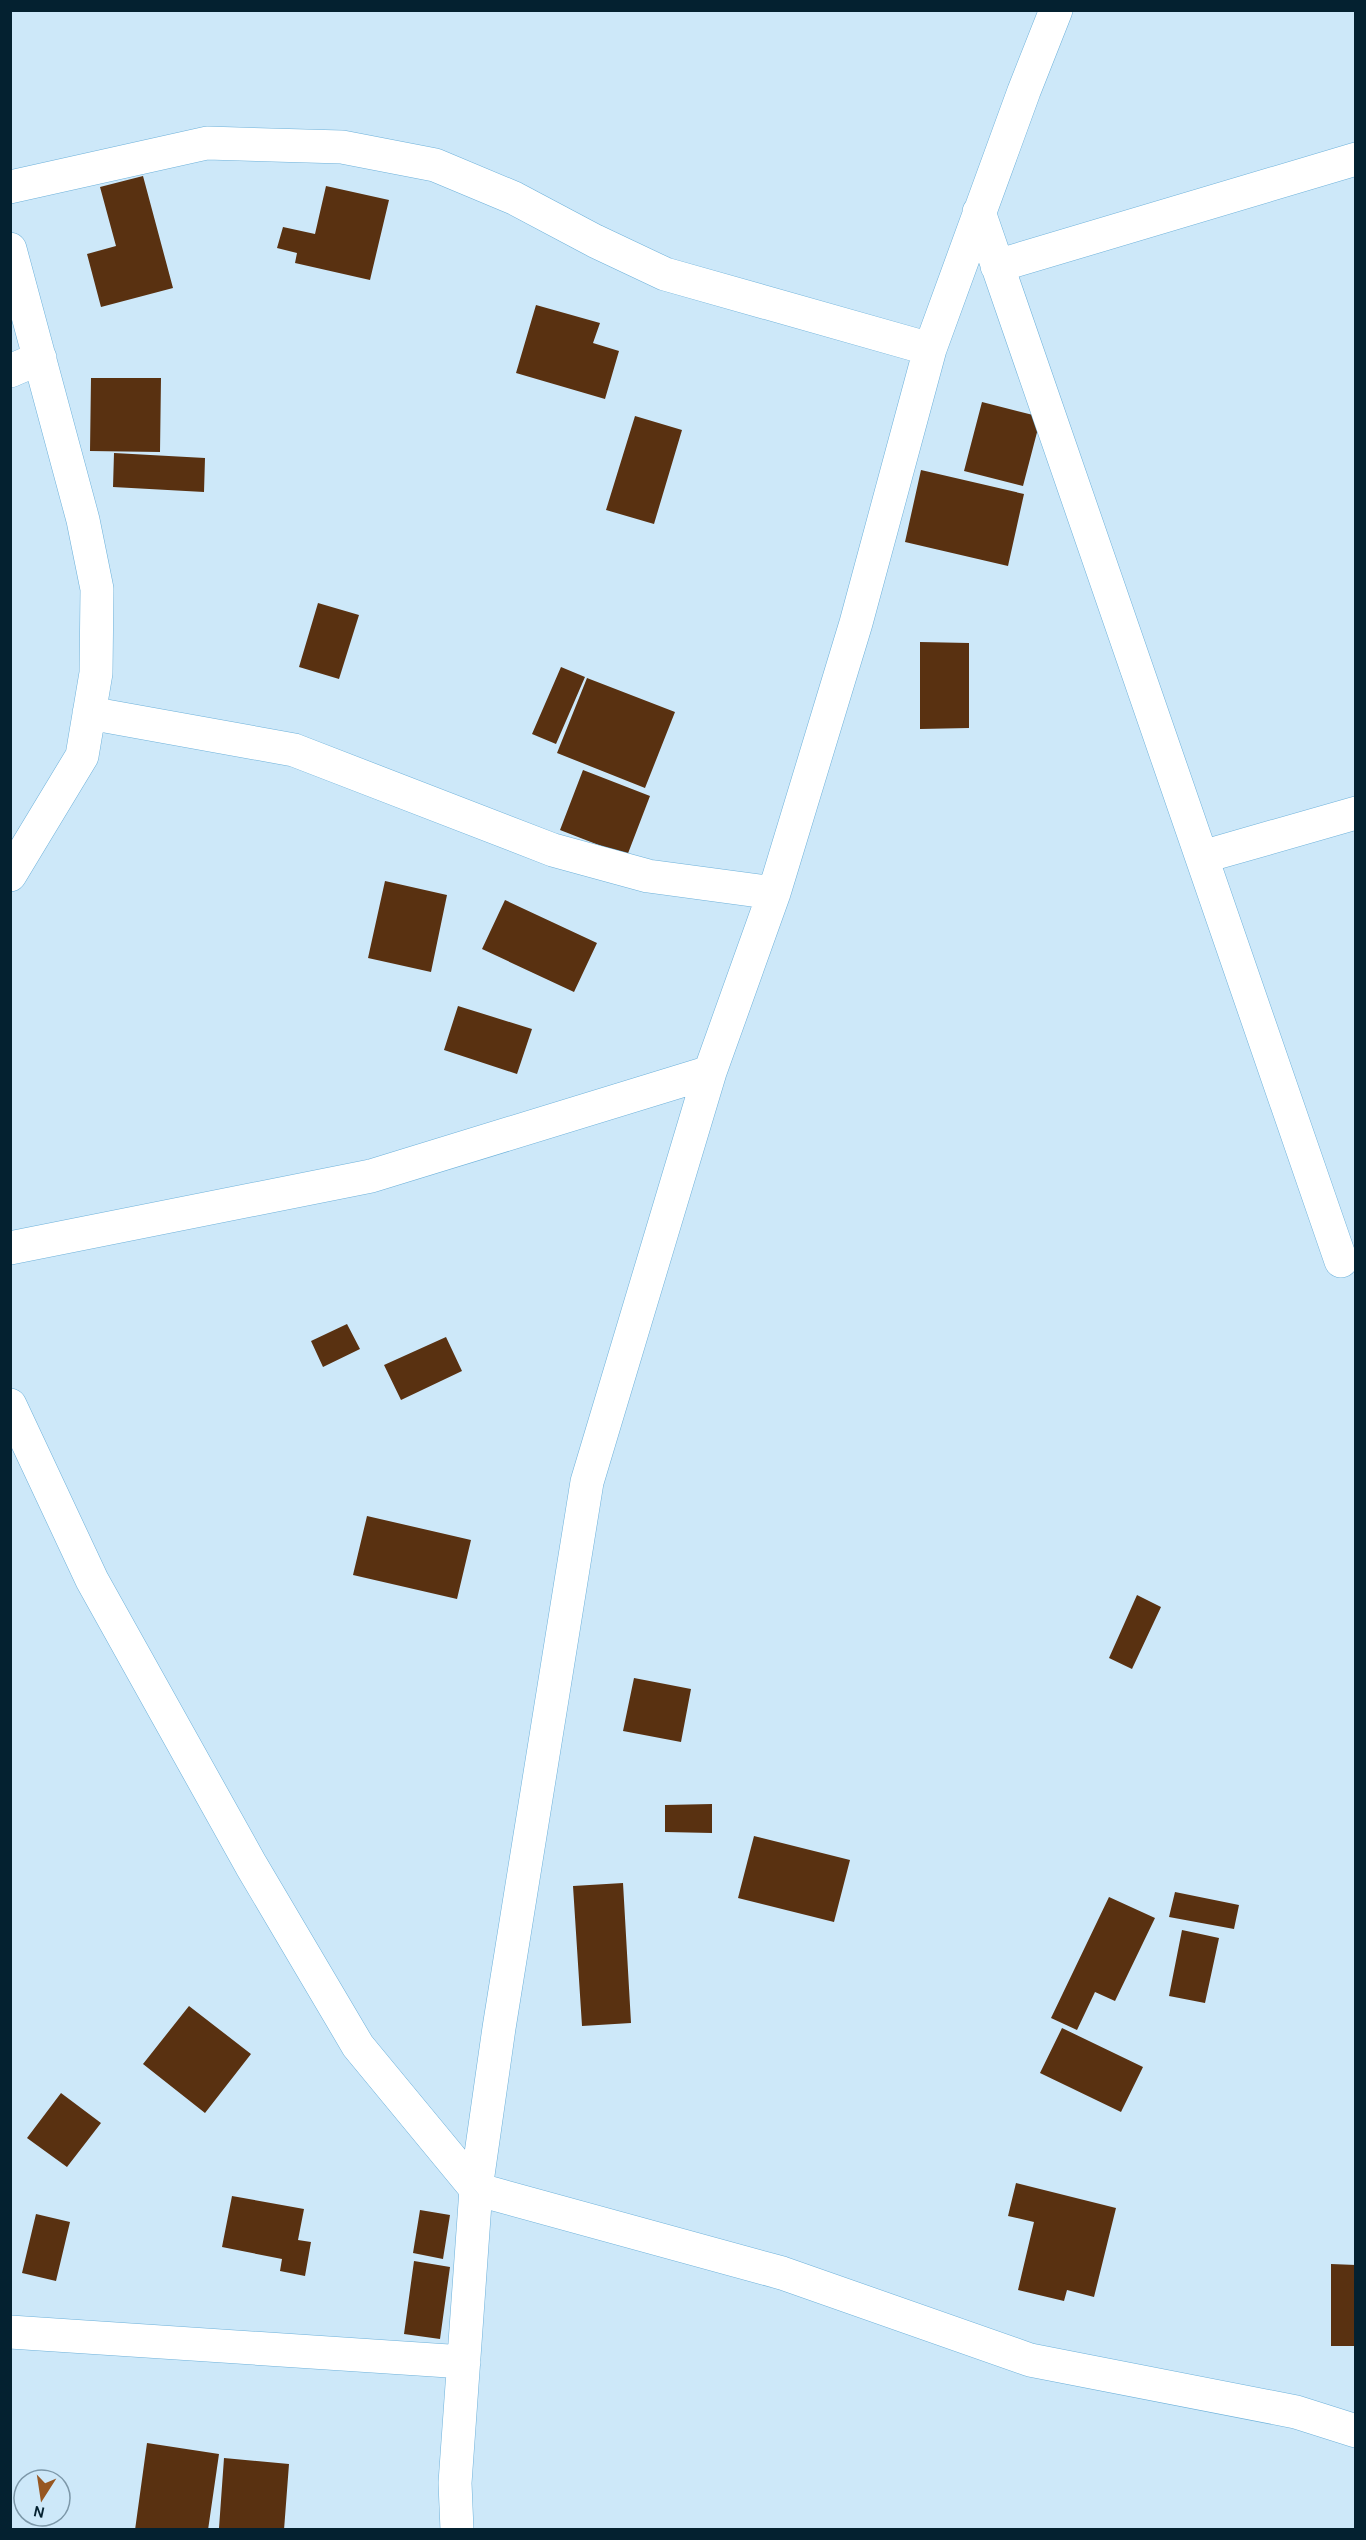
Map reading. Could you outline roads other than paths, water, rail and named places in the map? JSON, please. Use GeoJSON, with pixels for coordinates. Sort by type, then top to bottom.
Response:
{"type":"FeatureCollection","features":[{"type":"Feature","properties":{"kind":"street"},"geometry":{"type":"LineString","coordinates":[[458,2529],[455,2484],[476,2189],[499,2028],[587,1482],[710,1072],[774,893],[856,623],[930,349],[979,212],[1056,10]]}},
{"type":"Feature","properties":{"kind":"street"},"geometry":{"type":"LineString","coordinates":[[10,187],[207,143],[342,147],[435,165],[514,198],[595,241],[665,274],[930,349]]}},
{"type":"Feature","properties":{"kind":"street"},"geometry":{"type":"LineString","coordinates":[[997,266],[1356,159]]}},
{"type":"Feature","properties":{"kind":"street"},"geometry":{"type":"LineString","coordinates":[[979,212],[1341,1261]]}},
{"type":"Feature","properties":{"kind":"street"},"geometry":{"type":"LineString","coordinates":[[10,249],[25,365],[83,520],[97,589],[96,673],[82,756],[10,874]]}},
{"type":"Feature","properties":{"kind":"street"},"geometry":{"type":"LineString","coordinates":[[90,712],[294,750],[554,850],[648,876],[774,893]]}},
{"type":"Feature","properties":{"kind":"street"},"geometry":{"type":"LineString","coordinates":[[1202,857],[1356,813]]}},
{"type":"Feature","properties":{"kind":"street"},"geometry":{"type":"LineString","coordinates":[[10,1248],[371,1176],[710,1072]]}},
{"type":"Feature","properties":{"kind":"street"},"geometry":{"type":"LineString","coordinates":[[10,1405],[92,1580],[251,1865],[352,2036],[476,2189],[782,2273],[1030,2360],[1296,2412],[1356,2431]]}},
{"type":"Feature","properties":{"kind":"street"},"geometry":{"type":"LineString","coordinates":[[10,2332],[464,2362]]}}]}
